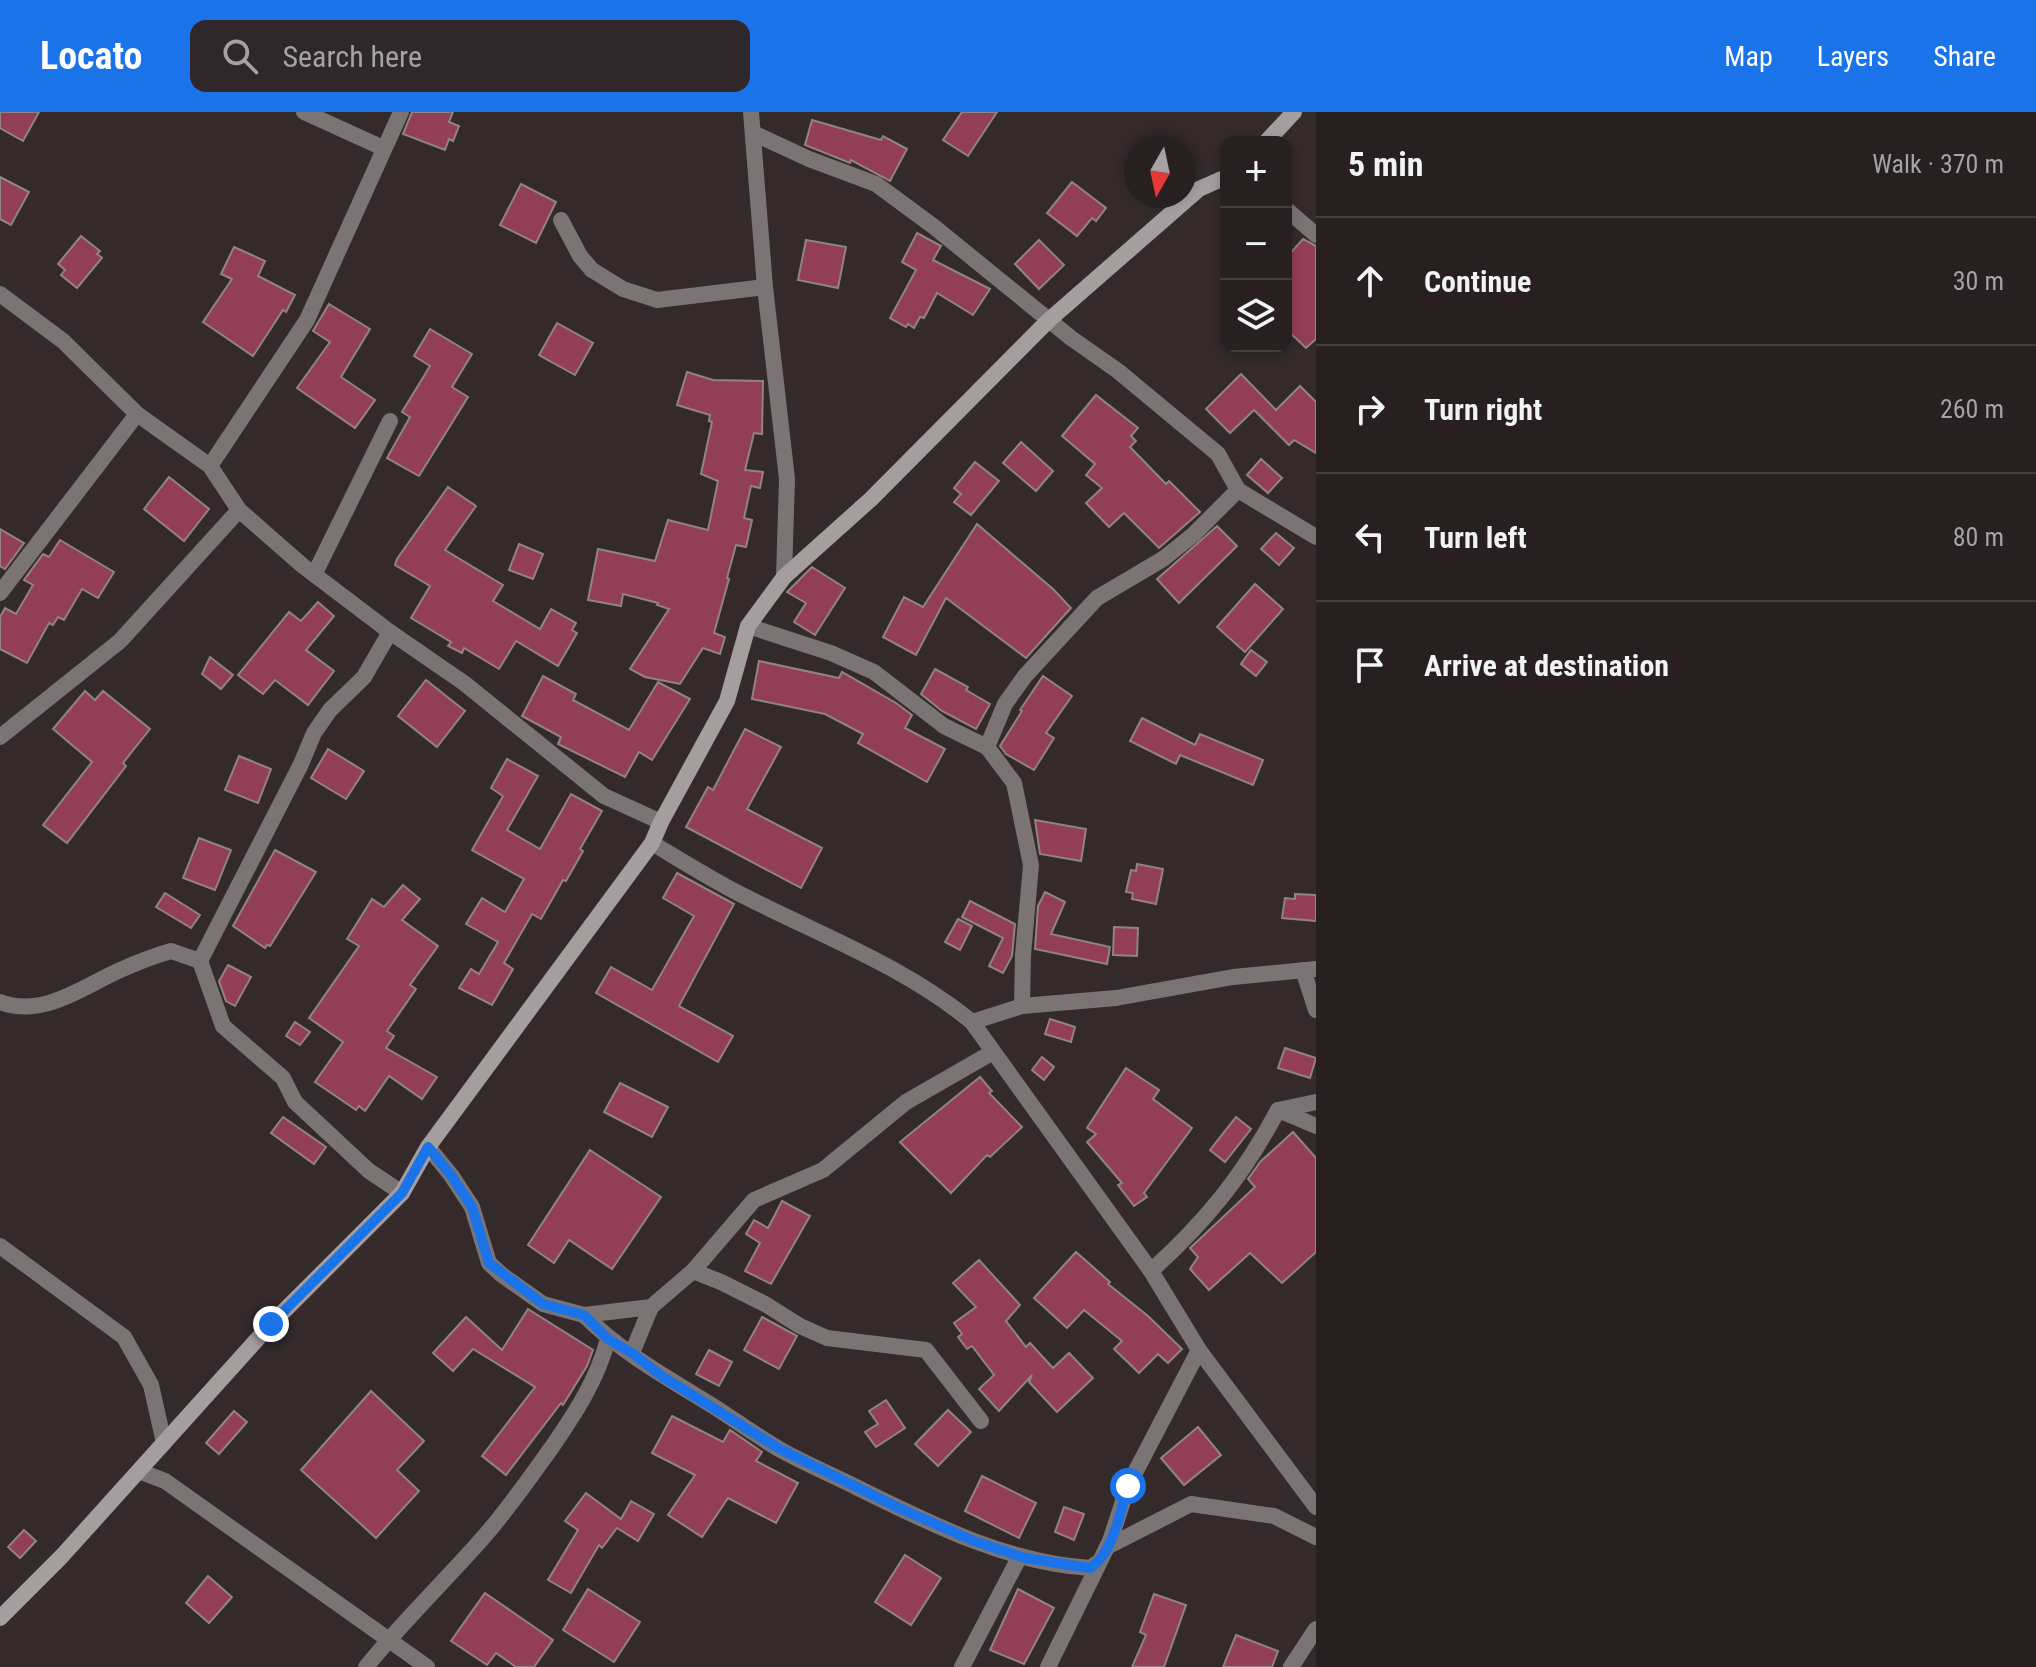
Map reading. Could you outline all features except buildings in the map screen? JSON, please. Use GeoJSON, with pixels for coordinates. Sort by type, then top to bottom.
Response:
{"type":"FeatureCollection","features":[{"type":"Feature","properties":{"kind":"street"},"geometry":{"type":"LineString","coordinates":[[304,112],[383,148]]}},
{"type":"Feature","properties":{"kind":"street"},"geometry":{"type":"LineString","coordinates":[[210,466],[307,320],[401,112]]}},
{"type":"Feature","properties":{"kind":"street"},"geometry":{"type":"LineString","coordinates":[[751,112],[765,287],[787,479],[784,577]]}},
{"type":"Feature","properties":{"kind":"street"},"geometry":{"type":"LineString","coordinates":[[1272,136],[1294,112]]}},
{"type":"Feature","properties":{"kind":"street"},"geometry":{"type":"LineString","coordinates":[[753,133],[809,159],[876,184],[1118,371],[1218,454],[1238,490],[1316,537]]}},
{"type":"Feature","properties":{"kind":"street"},"geometry":{"type":"LineString","coordinates":[[0,1618],[62,1556],[271,1324],[402,1193],[428,1147],[652,843],[727,701],[748,626],[784,577],[871,499],[1049,320],[1199,189],[1220,180]]}},
{"type":"Feature","properties":{"kind":"street"},"geometry":{"type":"LineString","coordinates":[[1292,214],[1316,235]]}},
{"type":"Feature","properties":{"kind":"street"},"geometry":{"type":"LineString","coordinates":[[561,220],[580,256],[592,270],[623,289],[657,300],[765,287]]}},
{"type":"Feature","properties":{"kind":"street"},"geometry":{"type":"LineString","coordinates":[[0,294],[63,341],[137,414],[210,466],[239,510],[315,573],[390,632],[464,683],[604,796],[661,822]]}},
{"type":"Feature","properties":{"kind":"street"},"geometry":{"type":"LineString","coordinates":[[0,593],[137,414]]}},
{"type":"Feature","properties":{"kind":"street"},"geometry":{"type":"LineString","coordinates":[[315,573],[390,421]]}},
{"type":"Feature","properties":{"kind":"street"},"geometry":{"type":"LineString","coordinates":[[987,747],[1005,704],[1025,676],[1097,598],[1163,559],[1193,535],[1238,490]]}},
{"type":"Feature","properties":{"kind":"street"},"geometry":{"type":"LineString","coordinates":[[0,737],[120,641],[239,510]]}},
{"type":"Feature","properties":{"kind":"street"},"geometry":{"type":"LineString","coordinates":[[748,626],[831,653],[874,672],[944,726],[987,747],[1014,783],[1031,865],[1022,1006]]}},
{"type":"Feature","properties":{"kind":"street"},"geometry":{"type":"LineString","coordinates":[[390,632],[364,677],[330,710],[314,733],[200,961],[223,1026],[283,1078],[295,1102],[369,1171],[402,1193]]}},
{"type":"Feature","properties":{"kind":"street"},"geometry":{"type":"LineString","coordinates":[[652,843],[741,895],[869,956],[943,998],[972,1022],[1151,1271],[1199,1350],[1313,1497]]}},
{"type":"Feature","properties":{"kind":"street"},"geometry":{"type":"LineString","coordinates":[[0,1002],[13,1007],[35,1007],[59,1000],[118,971],[171,951],[200,961]]}},
{"type":"Feature","properties":{"kind":"street"},"geometry":{"type":"LineString","coordinates":[[972,1022],[1022,1006],[1116,998],[1233,977],[1309,969],[1316,1010]]}},
{"type":"Feature","properties":{"kind":"street"},"geometry":{"type":"LineString","coordinates":[[632,1353],[651,1307],[693,1271],[754,1200],[823,1170],[906,1102],[993,1052]]}},
{"type":"Feature","properties":{"kind":"street"},"geometry":{"type":"LineString","coordinates":[[1151,1271],[1189,1236],[1218,1203],[1252,1157],[1278,1110],[1316,1102]]}},
{"type":"Feature","properties":{"kind":"street"},"geometry":{"type":"LineString","coordinates":[[1278,1110],[1316,1126]]}},
{"type":"Feature","properties":{"kind":"street"},"geometry":{"type":"LineString","coordinates":[[428,1147],[472,1207],[489,1263],[543,1304],[584,1315],[651,1307]]}},
{"type":"Feature","properties":{"kind":"street"},"geometry":{"type":"LineString","coordinates":[[0,1246],[124,1337],[151,1385],[164,1443]]}},
{"type":"Feature","properties":{"kind":"street"},"geometry":{"type":"LineString","coordinates":[[693,1271],[765,1304],[800,1326],[827,1338],[926,1350],[981,1421]]}},
{"type":"Feature","properties":{"kind":"street"},"geometry":{"type":"LineString","coordinates":[[584,1315],[608,1339],[663,1377],[780,1449],[899,1508],[974,1541],[1020,1556],[1090,1568],[1103,1555],[1191,1504],[1274,1516],[1316,1537]]}},
{"type":"Feature","properties":{"kind":"street"},"geometry":{"type":"LineString","coordinates":[[366,1667],[387,1640],[482,1539],[524,1486],[588,1393],[601,1366],[608,1339]]}},
{"type":"Feature","properties":{"kind":"street"},"geometry":{"type":"LineString","coordinates":[[1048,1667],[1103,1555],[1128,1486],[1199,1350]]}},
{"type":"Feature","properties":{"kind":"street"},"geometry":{"type":"LineString","coordinates":[[139,1471],[165,1481],[427,1667]]}},
{"type":"Feature","properties":{"kind":"street"},"geometry":{"type":"LineString","coordinates":[[962,1667],[1020,1556]]}},
{"type":"Feature","properties":{"kind":"street"},"geometry":{"type":"LineString","coordinates":[[1291,1667],[1316,1629]]}},
{"type":"Feature","properties":{"kind":"route"},"geometry":{"type":"LineString","coordinates":[[271,1324],[402,1193],[428,1147],[472,1207],[489,1263],[502,1275],[543,1304],[584,1315],[608,1339],[663,1377],[780,1449],[899,1508],[974,1541],[1025,1558],[1090,1568],[1099,1562],[1110,1541],[1128,1486]]}}]}
